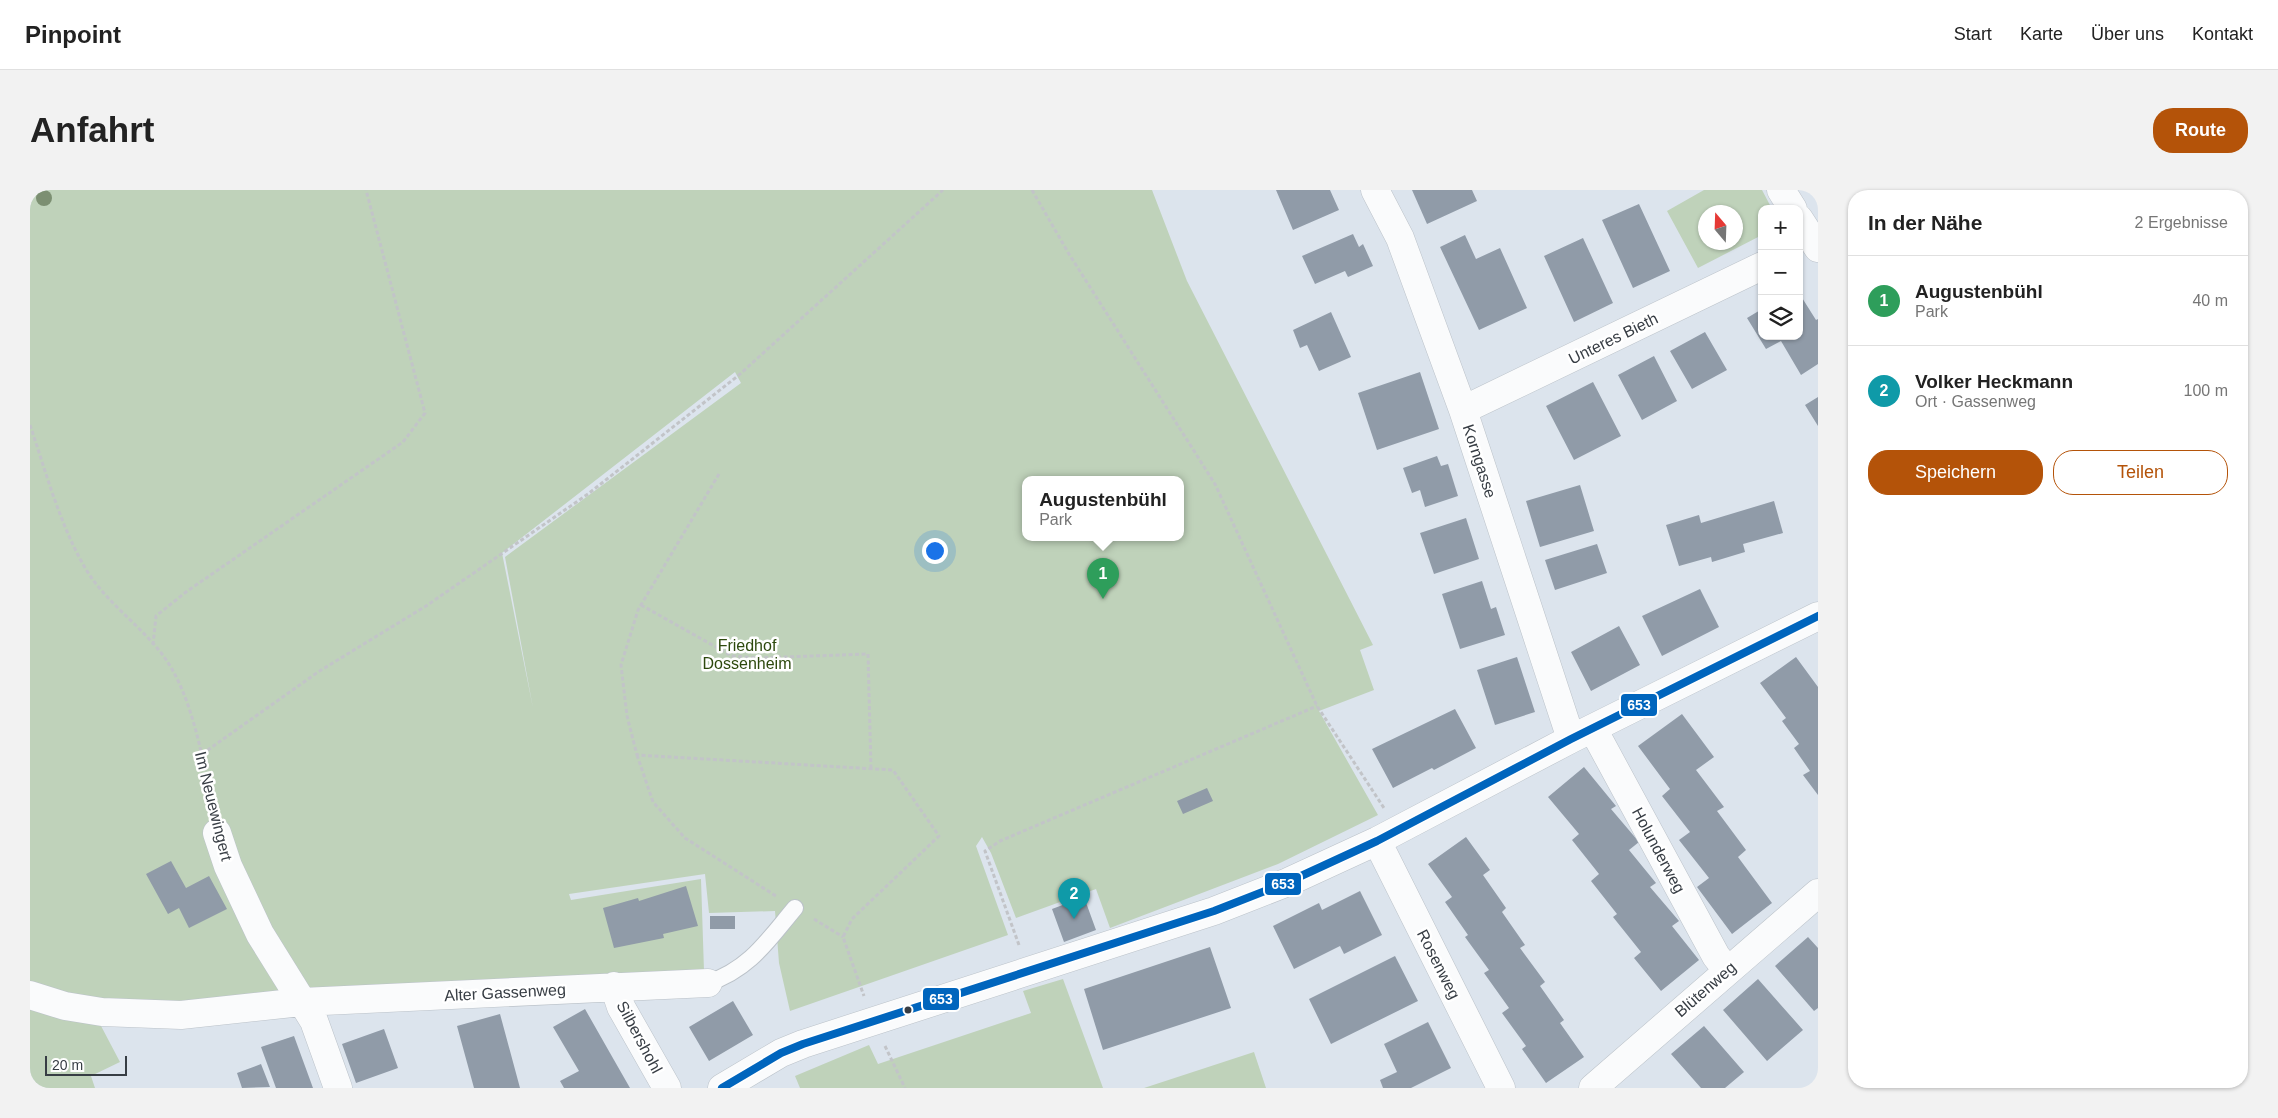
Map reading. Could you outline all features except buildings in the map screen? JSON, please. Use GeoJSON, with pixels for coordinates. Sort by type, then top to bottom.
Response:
{"type":"FeatureCollection","features":[{"type":"Feature","properties":{"kind":"street","name":"Korngasse"},"geometry":{"type":"LineString","coordinates":[[1375,190],[1400,238],[1582,734]]}},
{"type":"Feature","properties":{"kind":"street"},"geometry":{"type":"LineString","coordinates":[[1781,190],[1790,205]]}},
{"type":"Feature","properties":{"kind":"street"},"geometry":{"type":"LineString","coordinates":[[1803,229],[1810,246]]}},
{"type":"Feature","properties":{"kind":"street","name":"Unteres Bieth"},"geometry":{"type":"LineString","coordinates":[[1463,410],[1758,268]]}},
{"type":"Feature","properties":{"kind":"street"},"geometry":{"type":"LineString","coordinates":[[722,1088],[791,1049],[1214,911],[1288,882],[1388,835],[1582,734],[1818,616]]}},
{"type":"Feature","properties":{"kind":"street","name":"Holunderweg"},"geometry":{"type":"LineString","coordinates":[[1582,734],[1726,970]]}},
{"type":"Feature","properties":{"kind":"street","name":"Im Neuewingert"},"geometry":{"type":"LineString","coordinates":[[217,832],[228,866],[260,934],[314,1021],[338,1088]]}},
{"type":"Feature","properties":{"kind":"street","name":"Rosenweg"},"geometry":{"type":"LineString","coordinates":[[1388,835],[1500,1088]]}},
{"type":"Feature","properties":{"kind":"street","name":"Blütenweg"},"geometry":{"type":"LineString","coordinates":[[1593,1088],[1726,970],[1818,892]]}},
{"type":"Feature","properties":{"kind":"street","name":"Alter Gassenweg"},"geometry":{"type":"LineString","coordinates":[[302,1002],[708,983]]}},
{"type":"Feature","properties":{"kind":"street","name":"Silbershohl"},"geometry":{"type":"LineString","coordinates":[[614,986],[621,1007],[667,1088]]}},
{"type":"Feature","properties":{"kind":"street"},"geometry":{"type":"LineString","coordinates":[[30,995],[65,1006],[141,1014],[181,1015],[302,1002]]}},
{"type":"Feature","properties":{"kind":"lane"},"geometry":{"type":"LineString","coordinates":[[708,983],[728,976],[745,965],[758,953],[795,908]]}},
{"type":"Feature","properties":{"kind":"path"},"geometry":{"type":"LineString","coordinates":[[153,644],[156,616],[186,592],[403,442],[425,413],[366,190]]}},
{"type":"Feature","properties":{"kind":"path"},"geometry":{"type":"LineString","coordinates":[[202,754],[318,672],[426,606],[588,494],[739,374],[943,190]]}},
{"type":"Feature","properties":{"kind":"path"},"geometry":{"type":"LineString","coordinates":[[1032,190],[1074,262],[1215,484],[1317,706],[1388,835]]}},
{"type":"Feature","properties":{"kind":"path","name":"Im Neuewingert"},"geometry":{"type":"LineString","coordinates":[[30,425],[68,533],[84,565],[99,590],[153,644],[173,672],[202,754],[217,832]]}},
{"type":"Feature","properties":{"kind":"path"},"geometry":{"type":"LineString","coordinates":[[719,474],[641,605],[621,665],[627,716],[637,755],[653,802],[685,838],[843,937],[874,1022],[905,1088]]}},
{"type":"Feature","properties":{"kind":"path"},"geometry":{"type":"LineString","coordinates":[[641,605],[732,656],[757,658],[868,654],[871,768]]}},
{"type":"Feature","properties":{"kind":"path"},"geometry":{"type":"LineString","coordinates":[[1028,972],[985,851],[1000,841],[1317,706]]}},
{"type":"Feature","properties":{"kind":"path"},"geometry":{"type":"LineString","coordinates":[[637,755],[893,770],[939,836],[852,919],[843,937]]}},
{"type":"Feature","properties":{"kind":"green space","name":"Friedhof Dossenheim"},"geometry":{"type":"Polygon","coordinates":[[[30,190],[1152,190],[1187,281],[1373,645],[1360,650],[1374,690],[1319,711],[1378,815],[1278,864],[1110,928],[1096,889],[1016,918],[991,853],[982,837],[976,846],[1008,935],[790,1011],[779,963],[775,911],[709,913],[705,874],[569,894],[571,900],[701,879],[704,971],[135,1008],[30,986],[30,190]],[[735,372],[502,553],[533,708],[505,557],[741,383],[735,372]]]}},
{"type":"Feature","properties":{"kind":"green space"},"geometry":{"type":"Polygon","coordinates":[[[1704,190],[1762,190],[1770,205],[1758,205],[1758,237],[1743,245],[1743,205],[1698,205],[1698,250],[1733,250],[1698,268],[1667,211],[1704,190]]]}},
{"type":"Feature","properties":{"kind":"green space"},"geometry":{"type":"Polygon","coordinates":[[[1063,979],[1103,1088],[800,1088],[795,1076],[869,1045],[878,1064],[1031,1013],[1023,991],[1063,979]]]}},
{"type":"Feature","properties":{"kind":"green space"},"geometry":{"type":"Polygon","coordinates":[[[30,1005],[100,1024],[120,1062],[91,1076],[95,1088],[30,1088],[30,1005]]]}},
{"type":"Feature","properties":{"kind":"green space"},"geometry":{"type":"Polygon","coordinates":[[[1254,1052],[1266,1088],[1144,1088],[1254,1052]]]}},
{"type":"Feature","properties":{"kind":"transit line","name":"653"},"geometry":{"type":"LineString","coordinates":[[722,1088],[781,1053],[803,1044],[1214,911],[1288,882],[1377,841],[1571,739],[1818,616]]}},
{"type":"Feature","properties":{"kind":"place","name":"Augustenbühl"},"geometry":{"type":"Point","coordinates":[1103,599]}},
{"type":"Feature","properties":{"kind":"place","name":"Volker Heckmann"},"geometry":{"type":"Point","coordinates":[1074,919]}}]}
